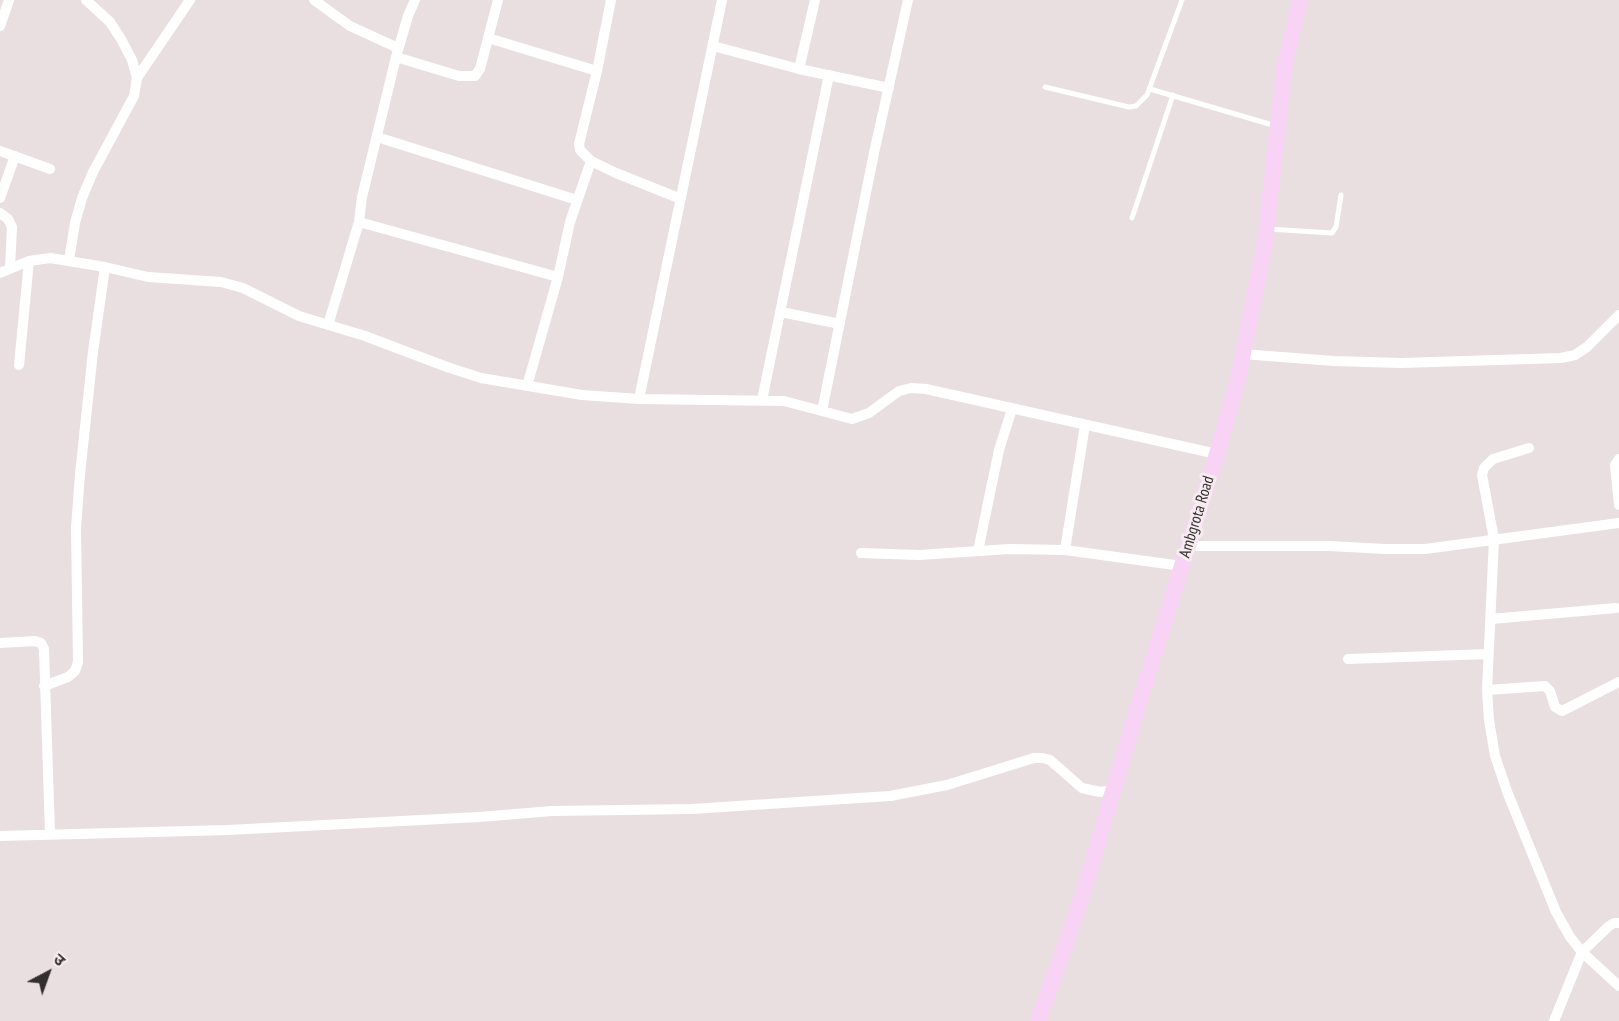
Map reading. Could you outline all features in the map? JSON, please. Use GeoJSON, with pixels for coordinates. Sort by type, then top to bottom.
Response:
{"type":"FeatureCollection","features":[{"type":"Feature","properties":{"kind":"main road","name":"Ambgrota Road"},"geometry":{"type":"LineString","coordinates":[[1038,1021],[1082,897],[1138,706],[1217,454],[1242,354],[1266,229],[1284,68],[1300,0]]}},
{"type":"Feature","properties":{"kind":"street"},"geometry":{"type":"LineString","coordinates":[[0,26],[9,0]]}},
{"type":"Feature","properties":{"kind":"street"},"geometry":{"type":"LineString","coordinates":[[86,0],[110,22],[132,60],[137,78]]}},
{"type":"Feature","properties":{"kind":"street"},"geometry":{"type":"LineString","coordinates":[[69,260],[75,222],[93,172],[134,96],[137,78],[190,0]]}},
{"type":"Feature","properties":{"kind":"street"},"geometry":{"type":"LineString","coordinates":[[314,0],[350,26],[397,53],[468,78],[475,76],[480,69],[498,0]]}},
{"type":"Feature","properties":{"kind":"street"},"geometry":{"type":"LineString","coordinates":[[611,0],[597,72],[579,144],[580,150],[591,161],[651,189],[681,199]]}},
{"type":"Feature","properties":{"kind":"street"},"geometry":{"type":"LineString","coordinates":[[639,399],[722,0]]}},
{"type":"Feature","properties":{"kind":"street"},"geometry":{"type":"LineString","coordinates":[[799,69],[815,0]]}},
{"type":"Feature","properties":{"kind":"street"},"geometry":{"type":"LineString","coordinates":[[822,411],[908,0]]}},
{"type":"Feature","properties":{"kind":"street"},"geometry":{"type":"LineString","coordinates":[[328,325],[359,222],[397,53],[413,1]]}},
{"type":"Feature","properties":{"kind":"street"},"geometry":{"type":"LineString","coordinates":[[488,38],[597,72]]}},
{"type":"Feature","properties":{"kind":"street"},"geometry":{"type":"LineString","coordinates":[[713,46],[799,69],[889,88]]}},
{"type":"Feature","properties":{"kind":"street"},"geometry":{"type":"LineString","coordinates":[[762,400],[829,75]]}},
{"type":"Feature","properties":{"kind":"street"},"geometry":{"type":"LineString","coordinates":[[377,137],[577,200]]}},
{"type":"Feature","properties":{"kind":"street"},"geometry":{"type":"LineString","coordinates":[[0,151],[50,169]]}},
{"type":"Feature","properties":{"kind":"street"},"geometry":{"type":"LineString","coordinates":[[0,198],[15,156]]}},
{"type":"Feature","properties":{"kind":"street"},"geometry":{"type":"LineString","coordinates":[[527,386],[577,200],[591,161]]}},
{"type":"Feature","properties":{"kind":"street"},"geometry":{"type":"LineString","coordinates":[[0,213],[8,219],[12,227],[5,271]]}},
{"type":"Feature","properties":{"kind":"street"},"geometry":{"type":"LineString","coordinates":[[359,222],[558,277]]}},
{"type":"Feature","properties":{"kind":"street"},"geometry":{"type":"LineString","coordinates":[[5,271],[29,261],[50,258],[148,277],[221,282],[243,288],[299,316],[365,336],[447,368],[482,378],[527,386],[639,399],[706,402],[784,401],[842,417],[860,417],[899,391],[926,388],[1217,454]]}},
{"type":"Feature","properties":{"kind":"street"},"geometry":{"type":"LineString","coordinates":[[19,365],[29,261]]}},
{"type":"Feature","properties":{"kind":"street"},"geometry":{"type":"LineString","coordinates":[[44,686],[68,677],[75,671],[78,662],[76,528],[79,484],[93,352],[105,267]]}},
{"type":"Feature","properties":{"kind":"street"},"geometry":{"type":"LineString","coordinates":[[781,312],[840,324]]}},
{"type":"Feature","properties":{"kind":"street"},"geometry":{"type":"LineString","coordinates":[[1242,354],[1401,363],[1561,358],[1575,355],[1587,347],[1619,315]]}},
{"type":"Feature","properties":{"kind":"street"},"geometry":{"type":"LineString","coordinates":[[978,551],[999,450],[1012,409]]}},
{"type":"Feature","properties":{"kind":"street"},"geometry":{"type":"LineString","coordinates":[[1065,550],[1085,425]]}},
{"type":"Feature","properties":{"kind":"street"},"geometry":{"type":"LineString","coordinates":[[1529,448],[1493,459],[1484,468],[1482,475],[1494,539],[1487,690],[1495,756],[1556,912],[1570,937],[1582,952],[1619,986]]}},
{"type":"Feature","properties":{"kind":"street"},"geometry":{"type":"LineString","coordinates":[[1619,459],[1615,465],[1619,505]]}},
{"type":"Feature","properties":{"kind":"street"},"geometry":{"type":"LineString","coordinates":[[1188,546],[1425,549],[1619,523]]}},
{"type":"Feature","properties":{"kind":"street"},"geometry":{"type":"LineString","coordinates":[[861,553],[919,555],[1009,549],[1065,550],[1182,566]]}},
{"type":"Feature","properties":{"kind":"street"},"geometry":{"type":"LineString","coordinates":[[1491,619],[1616,608]]}},
{"type":"Feature","properties":{"kind":"street"},"geometry":{"type":"LineString","coordinates":[[0,643],[35,641],[44,649],[50,834]]}},
{"type":"Feature","properties":{"kind":"street"},"geometry":{"type":"LineString","coordinates":[[1348,659],[1488,654]]}},
{"type":"Feature","properties":{"kind":"street"},"geometry":{"type":"LineString","coordinates":[[1487,690],[1545,686],[1550,691],[1555,707],[1562,711],[1619,682]]}},
{"type":"Feature","properties":{"kind":"street"},"geometry":{"type":"LineString","coordinates":[[0,836],[171,832],[479,817],[552,811],[692,809],[826,801],[890,796],[947,785],[1034,758],[1050,760],[1073,781],[1091,791],[1114,790]]}},
{"type":"Feature","properties":{"kind":"street"},"geometry":{"type":"LineString","coordinates":[[1554,1021],[1582,952],[1609,926],[1619,923]]}},
{"type":"Feature","properties":{"kind":"lane"},"geometry":{"type":"LineString","coordinates":[[1045,87],[1129,107],[1143,101],[1150,89],[1182,0]]}},
{"type":"Feature","properties":{"kind":"lane"},"geometry":{"type":"LineString","coordinates":[[1150,89],[1278,127]]}},
{"type":"Feature","properties":{"kind":"lane"},"geometry":{"type":"LineString","coordinates":[[1132,218],[1173,95]]}},
{"type":"Feature","properties":{"kind":"lane"},"geometry":{"type":"LineString","coordinates":[[1266,229],[1332,233],[1336,226],[1341,195]]}}]}
